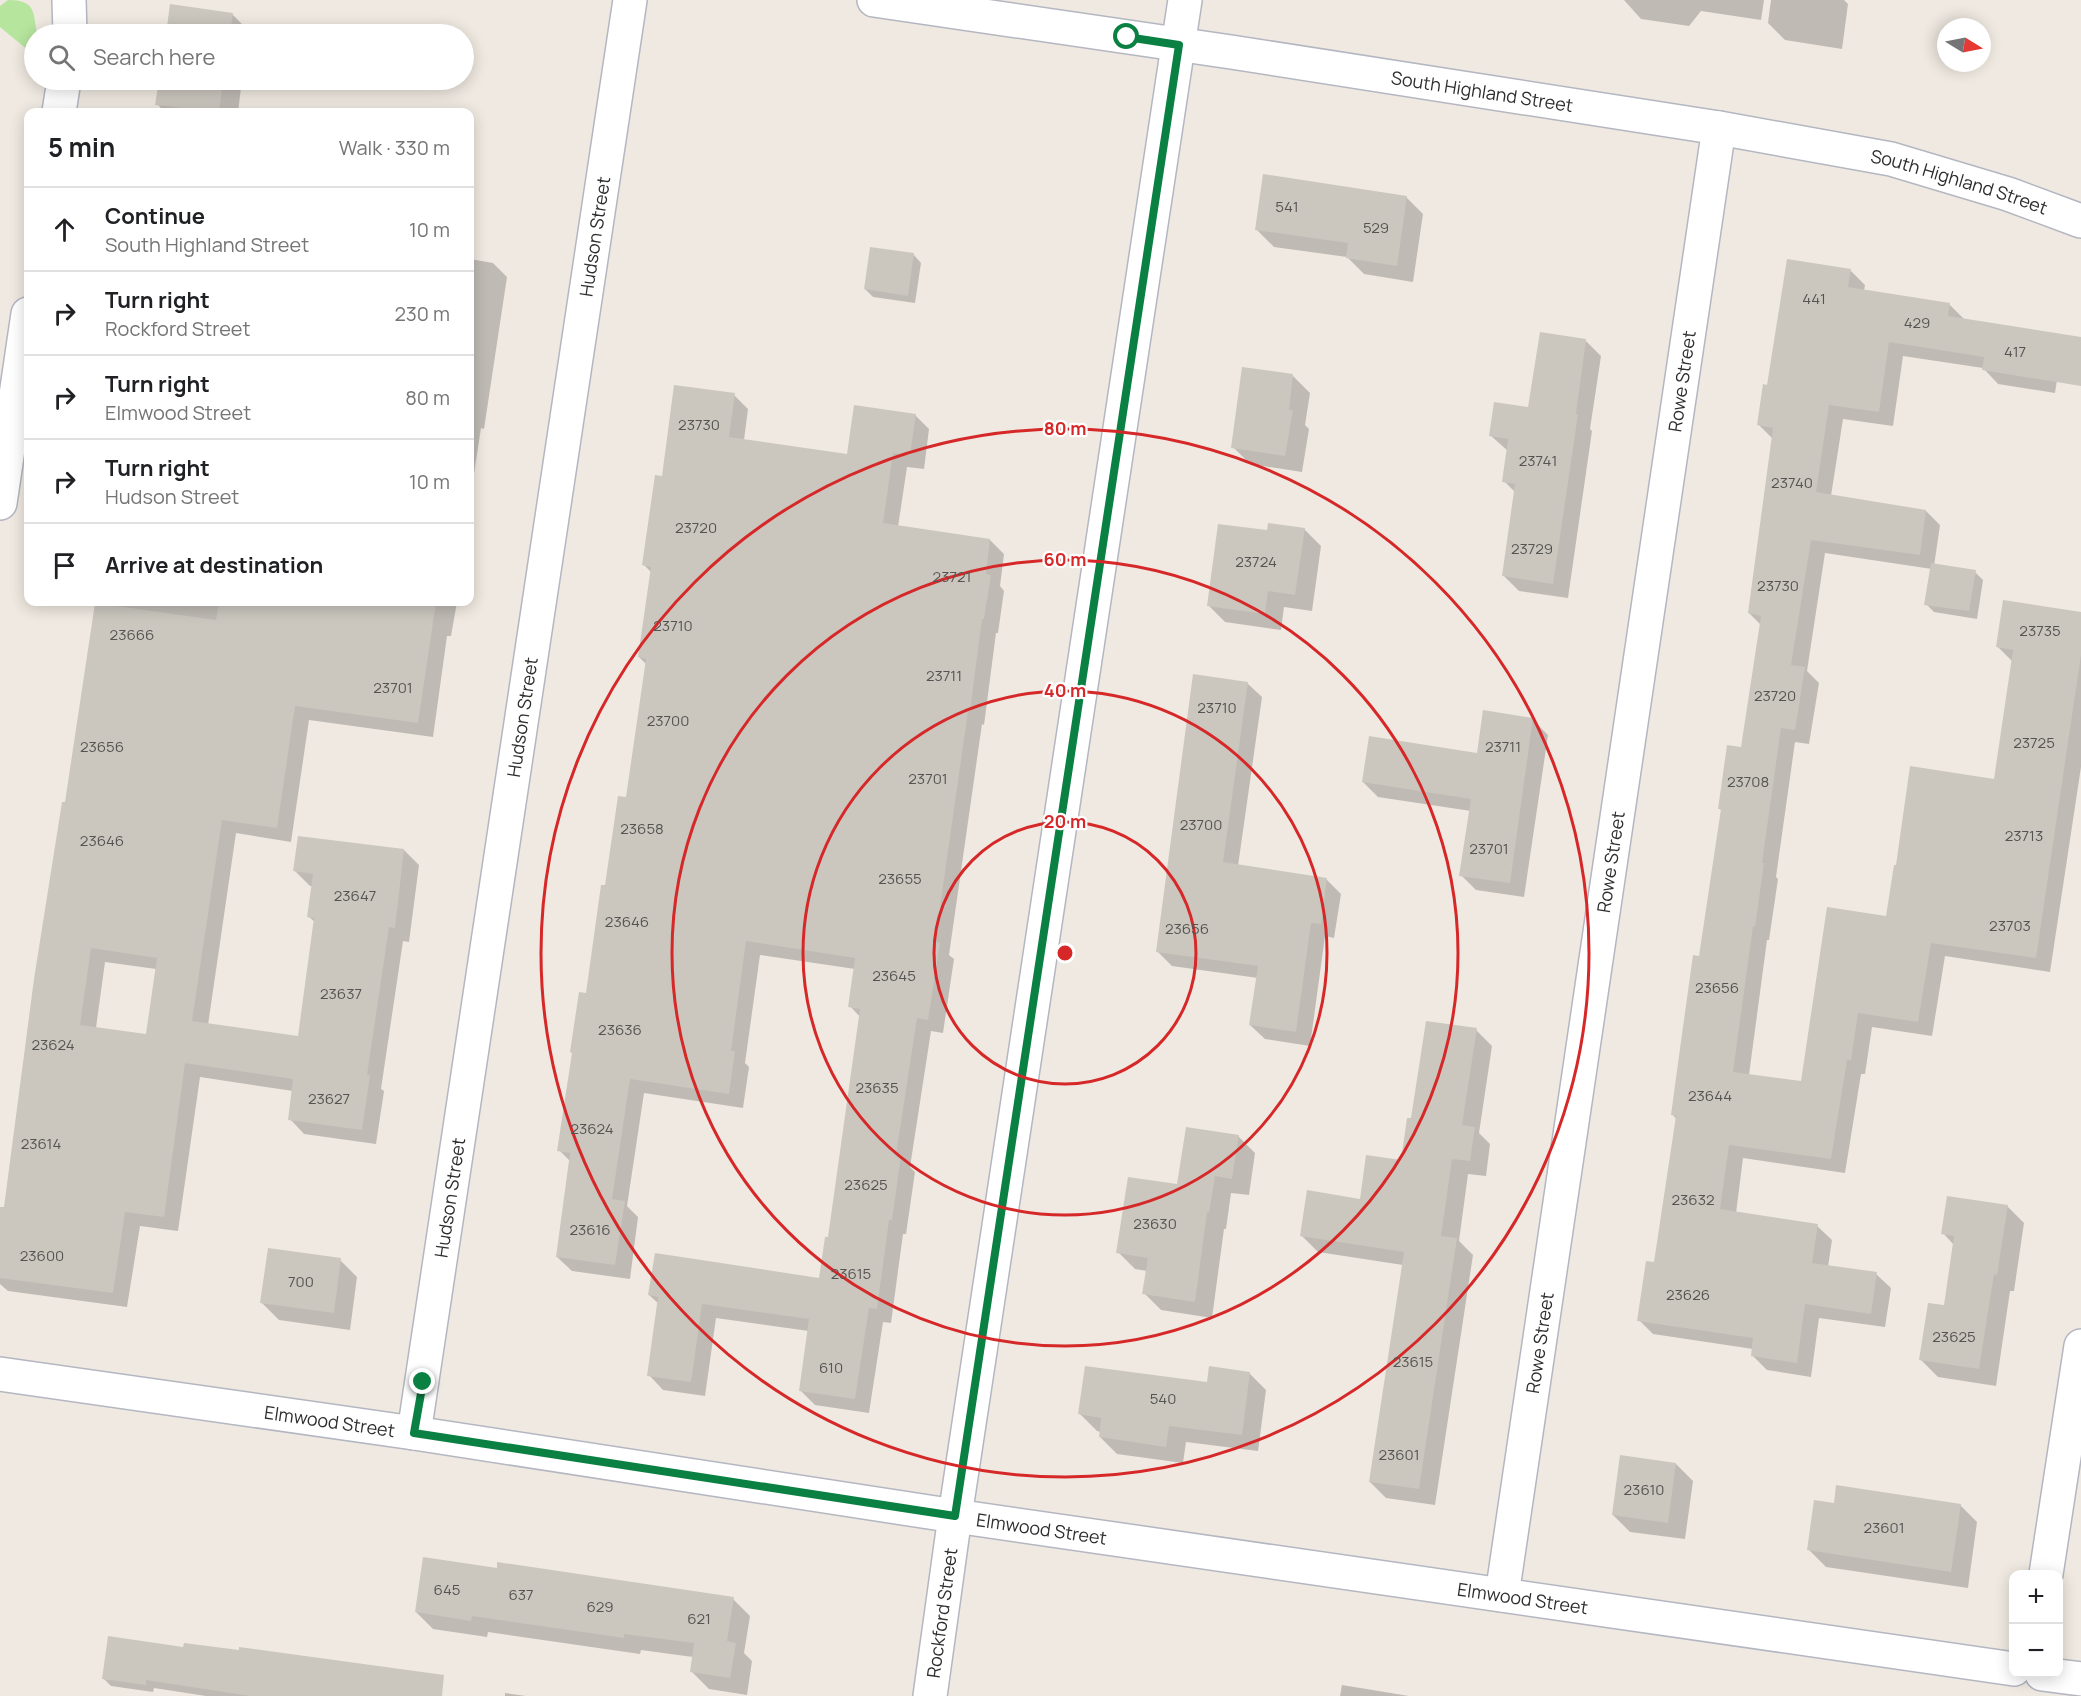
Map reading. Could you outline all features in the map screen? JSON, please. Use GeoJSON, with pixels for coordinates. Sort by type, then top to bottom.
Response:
{"type":"FeatureCollection","features":[{"type":"Feature","properties":{"kind":"street"},"geometry":{"type":"LineString","coordinates":[[69,0],[70,24]]}},
{"type":"Feature","properties":{"kind":"street","name":"Hudson Street"},"geometry":{"type":"LineString","coordinates":[[414,1433],[630,0]]}},
{"type":"Feature","properties":{"kind":"street","name":"South Highland Street"},"geometry":{"type":"LineString","coordinates":[[874,0],[1231,52],[1719,128],[1891,159],[2008,194],[2081,221]]}},
{"type":"Feature","properties":{"kind":"street","name":"Rockford Street"},"geometry":{"type":"LineString","coordinates":[[930,1696],[955,1516],[1185,0]]}},
{"type":"Feature","properties":{"kind":"street"},"geometry":{"type":"LineString","coordinates":[[60,108],[62,90]]}},
{"type":"Feature","properties":{"kind":"street","name":"Rowe Street"},"geometry":{"type":"LineString","coordinates":[[1502,1595],[1719,128]]}},
{"type":"Feature","properties":{"kind":"street"},"geometry":{"type":"LineString","coordinates":[[0,503],[24,341]]}},
{"type":"Feature","properties":{"kind":"street"},"geometry":{"type":"LineString","coordinates":[[2047,1570],[2081,1346]]}},
{"type":"Feature","properties":{"kind":"street","name":"Elmwood Street"},"geometry":{"type":"LineString","coordinates":[[0,1374],[414,1433],[955,1516],[2009,1668]]}},
{"type":"Feature","properties":{"kind":"street"},"geometry":{"type":"LineString","coordinates":[[2063,1677],[2081,1679]]}},
{"type":"Feature","properties":{"kind":"green space"},"geometry":{"type":"Polygon","coordinates":[[[8,0],[24,2],[31,9],[35,24],[24,24],[24,47],[0,27],[0,6],[8,0]]]}},
{"type":"Feature","properties":{"kind":"building"},"geometry":{"type":"Polygon","coordinates":[[[170,4],[233,13],[231,24],[167,24],[170,4]]]}},
{"type":"Feature","properties":{"kind":"building"},"geometry":{"type":"Polygon","coordinates":[[[157,90],[222,90],[220,108],[155,105],[157,90]]]}},
{"type":"Feature","properties":{"kind":"building"},"geometry":{"type":"Polygon","coordinates":[[[1263,174],[1407,196],[1397,266],[1346,258],[1348,243],[1255,230],[1263,174]]]}},
{"type":"Feature","properties":{"kind":"building"},"geometry":{"type":"Polygon","coordinates":[[[870,247],[914,253],[908,296],[864,289],[870,247]]]}},
{"type":"Feature","properties":{"kind":"building"},"geometry":{"type":"Polygon","coordinates":[[[1787,259],[1851,269],[1848,287],[1950,303],[1948,316],[2081,337],[2081,386],[1982,370],[1984,357],[1889,342],[1879,412],[1829,405],[1816,492],[1926,510],[1920,555],[1811,540],[1791,665],[1805,667],[1795,730],[1781,728],[1762,863],[1764,863],[1733,1072],[1801,1081],[1827,907],[1886,916],[1894,865],[1896,865],[1910,766],[1994,779],[2013,650],[1996,647],[2003,600],[2081,612],[2081,655],[2036,958],[1931,943],[1918,1022],[1858,1013],[1851,1060],[1847,1060],[1831,1159],[1729,1145],[1720,1209],[1818,1224],[1812,1263],[1877,1272],[1871,1314],[1805,1304],[1797,1363],[1751,1356],[1753,1338],[1637,1321],[1646,1261],[1654,1262],[1676,1116],[1671,1115],[1693,955],[1699,956],[1721,809],[1718,809],[1727,745],[1741,747],[1761,616],[1748,613],[1773,428],[1757,425],[1763,384],[1767,385],[1787,259]]]}},
{"type":"Feature","properties":{"kind":"building"},"geometry":{"type":"Polygon","coordinates":[[[1540,332],[1586,339],[1576,414],[1578,414],[1553,584],[1502,576],[1515,484],[1502,482],[1508,439],[1489,436],[1494,402],[1528,407],[1540,332]]]}},
{"type":"Feature","properties":{"kind":"building"},"geometry":{"type":"Polygon","coordinates":[[[1242,367],[1293,374],[1289,410],[1293,410],[1285,456],[1231,448],[1242,367]]]}},
{"type":"Feature","properties":{"kind":"building"},"geometry":{"type":"Polygon","coordinates":[[[674,385],[735,393],[729,437],[847,454],[854,405],[916,414],[910,455],[893,453],[883,523],[990,539],[986,574],[991,575],[984,619],[982,619],[935,942],[940,943],[928,1020],[917,1018],[896,1155],[901,1156],[892,1220],[889,1220],[877,1309],[869,1308],[855,1399],[799,1391],[809,1319],[702,1304],[691,1382],[647,1376],[658,1297],[648,1295],[655,1253],[819,1278],[825,1237],[828,1237],[860,1009],[848,1007],[855,958],[746,941],[731,1051],[735,1051],[729,1094],[630,1079],[612,1199],[625,1201],[615,1265],[556,1257],[570,1153],[557,1151],[572,1053],[570,1052],[579,992],[586,993],[601,885],[605,885],[618,796],[626,797],[646,659],[638,657],[651,567],[642,565],[655,475],[662,476],[674,385]]]}},
{"type":"Feature","properties":{"kind":"building"},"geometry":{"type":"Polygon","coordinates":[[[1268,523],[1305,528],[1295,595],[1268,591],[1265,614],[1207,606],[1218,524],[1267,530],[1268,523]]]}},
{"type":"Feature","properties":{"kind":"building"},"geometry":{"type":"Polygon","coordinates":[[[1931,563],[1976,570],[1969,611],[1924,605],[1931,563]]]}},
{"type":"Feature","properties":{"kind":"building"},"geometry":{"type":"Polygon","coordinates":[[[95,606],[116,606],[216,620],[218,606],[435,606],[418,723],[295,706],[277,828],[222,820],[192,1021],[298,1036],[314,918],[307,917],[313,874],[293,871],[298,836],[404,849],[395,928],[389,927],[367,1075],[370,1075],[362,1130],[288,1120],[293,1079],[185,1063],[164,1217],[125,1212],[113,1293],[0,1278],[0,1207],[4,1207],[34,979],[62,802],[65,802],[95,606]],[[91,948],[80,1025],[146,1034],[157,958],[91,948]]]}},
{"type":"Feature","properties":{"kind":"building"},"geometry":{"type":"Polygon","coordinates":[[[1193,674],[1248,682],[1223,862],[1327,878],[1321,924],[1311,923],[1296,1032],[1249,1025],[1258,966],[1156,952],[1193,674]]]}},
{"type":"Feature","properties":{"kind":"building"},"geometry":{"type":"Polygon","coordinates":[[[1483,710],[1533,718],[1510,883],[1459,876],[1471,799],[1362,782],[1369,736],[1477,753],[1483,710]]]}},
{"type":"Feature","properties":{"kind":"building"},"geometry":{"type":"Polygon","coordinates":[[[1426,1021],[1477,1028],[1462,1125],[1475,1127],[1470,1161],[1452,1159],[1441,1236],[1457,1238],[1419,1489],[1369,1482],[1404,1252],[1300,1236],[1307,1190],[1360,1199],[1366,1155],[1401,1160],[1407,1118],[1411,1118],[1426,1021]]]}},
{"type":"Feature","properties":{"kind":"building"},"geometry":{"type":"Polygon","coordinates":[[[1186,1127],[1239,1135],[1232,1179],[1215,1176],[1209,1213],[1207,1212],[1195,1302],[1142,1294],[1148,1258],[1116,1253],[1128,1177],[1177,1184],[1186,1127]]]}},
{"type":"Feature","properties":{"kind":"building"},"geometry":{"type":"Polygon","coordinates":[[[1947,1196],[2008,1205],[1979,1369],[1919,1360],[1928,1303],[1944,1305],[1954,1236],[1941,1234],[1947,1196]]]}},
{"type":"Feature","properties":{"kind":"building"},"geometry":{"type":"Polygon","coordinates":[[[268,1248],[341,1258],[334,1313],[260,1303],[268,1248]]]}},
{"type":"Feature","properties":{"kind":"building"},"geometry":{"type":"Polygon","coordinates":[[[1085,1366],[1207,1382],[1209,1366],[1250,1372],[1242,1435],[1169,1426],[1166,1447],[1099,1437],[1101,1418],[1078,1414],[1085,1366]]]}},
{"type":"Feature","properties":{"kind":"building"},"geometry":{"type":"Polygon","coordinates":[[[1620,1455],[1676,1463],[1668,1523],[1612,1515],[1620,1455]]]}},
{"type":"Feature","properties":{"kind":"building"},"geometry":{"type":"Polygon","coordinates":[[[1836,1485],[1961,1504],[1951,1572],[1807,1550],[1814,1500],[1834,1503],[1836,1485]]]}},
{"type":"Feature","properties":{"kind":"building"},"geometry":{"type":"Polygon","coordinates":[[[423,1557],[497,1568],[497,1562],[734,1597],[727,1641],[736,1643],[730,1678],[690,1672],[694,1643],[624,1634],[624,1638],[472,1616],[471,1621],[415,1612],[423,1557]]]}},
{"type":"Feature","properties":{"kind":"building"},"geometry":{"type":"Polygon","coordinates":[[[108,1636],[183,1647],[184,1643],[239,1650],[239,1647],[444,1675],[442,1696],[250,1696],[146,1680],[146,1685],[102,1679],[108,1636]]]}},
{"type":"Feature","properties":{"kind":"route"},"geometry":{"type":"LineString","coordinates":[[423,1382],[414,1433],[955,1516],[1179,45],[1127,37]]}}]}
